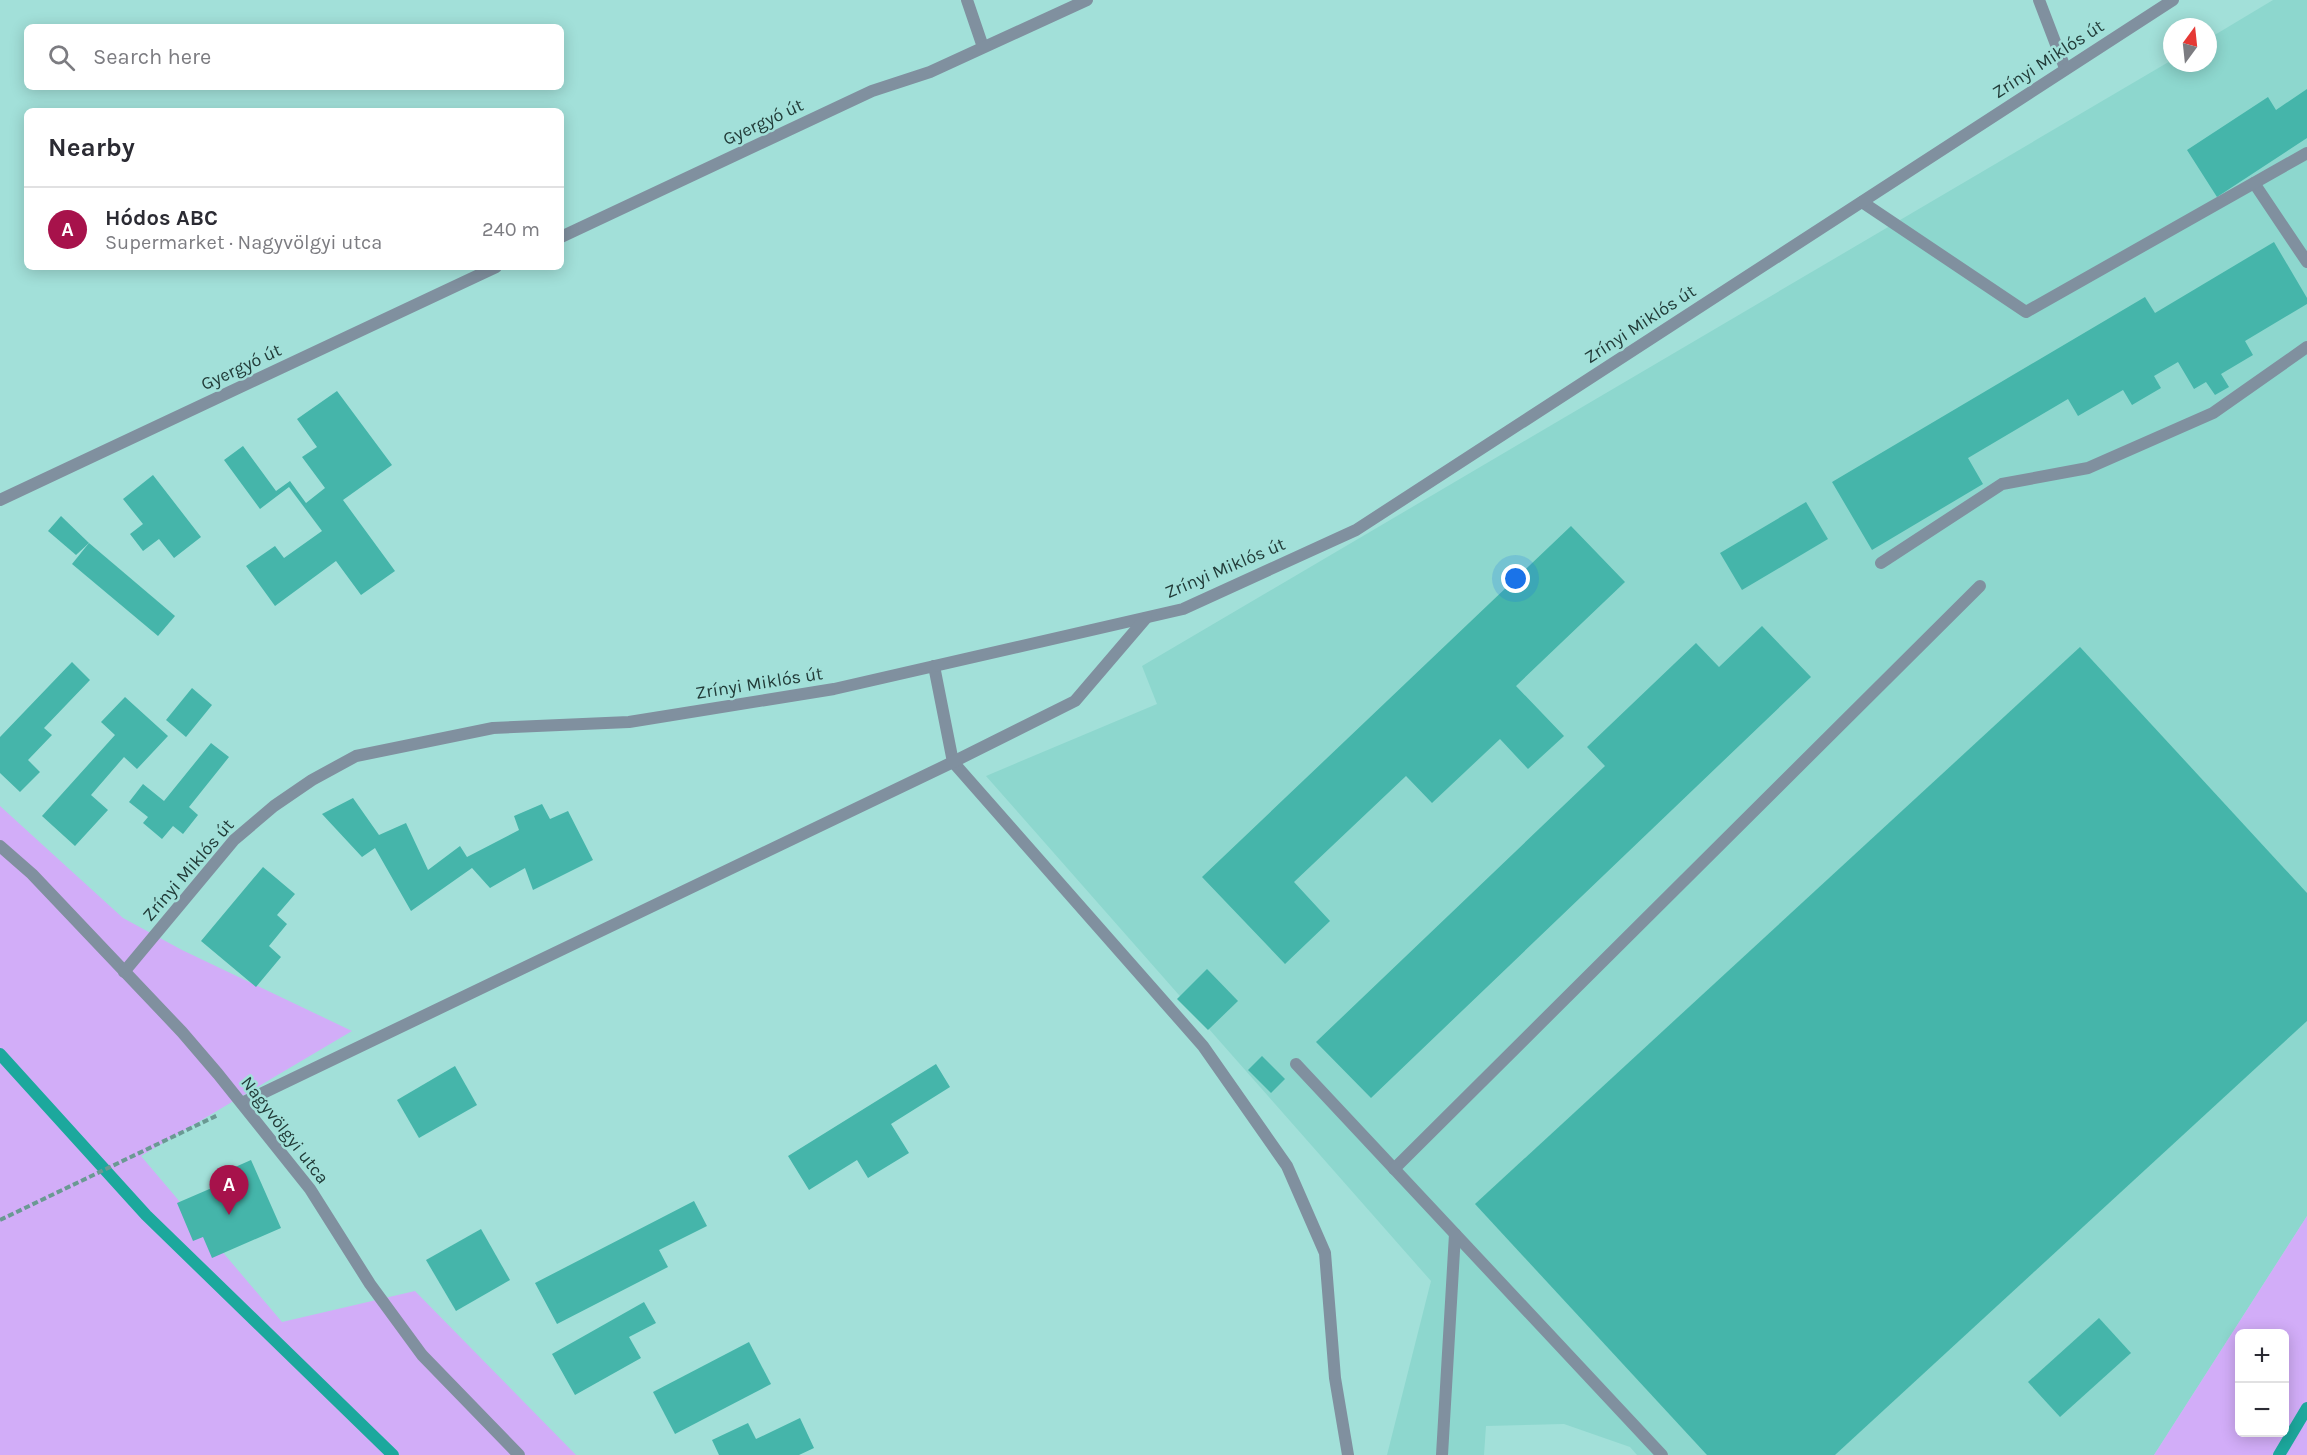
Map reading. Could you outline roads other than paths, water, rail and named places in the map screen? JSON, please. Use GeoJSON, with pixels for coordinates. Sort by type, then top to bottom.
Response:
{"type":"FeatureCollection","features":[{"type":"Feature","properties":{"kind":"street"},"geometry":{"type":"LineString","coordinates":[[967,0],[983,47]]}},
{"type":"Feature","properties":{"kind":"street","name":"Gyergyó út"},"geometry":{"type":"LineString","coordinates":[[564,236],[872,91],[930,72],[1087,0]]}},
{"type":"Feature","properties":{"kind":"street"},"geometry":{"type":"LineString","coordinates":[[2039,0],[2065,68]]}},
{"type":"Feature","properties":{"kind":"street","name":"Zrínyi Miklós út"},"geometry":{"type":"LineString","coordinates":[[124,972],[234,840],[274,806],[312,780],[356,756],[493,728],[629,722],[834,689],[1183,609],[1356,530],[2173,0]]}},
{"type":"Feature","properties":{"kind":"street"},"geometry":{"type":"LineString","coordinates":[[1862,201],[2026,312],[2307,153]]}},
{"type":"Feature","properties":{"kind":"street"},"geometry":{"type":"LineString","coordinates":[[2254,183],[2307,262]]}},
{"type":"Feature","properties":{"kind":"street","name":"Gyergyó út"},"geometry":{"type":"LineString","coordinates":[[0,500],[490,270]]}},
{"type":"Feature","properties":{"kind":"street"},"geometry":{"type":"LineString","coordinates":[[1881,563],[2002,484],[2088,468],[2213,413],[2307,347]]}},
{"type":"Feature","properties":{"kind":"street"},"geometry":{"type":"LineString","coordinates":[[1394,1169],[1980,586]]}},
{"type":"Feature","properties":{"kind":"street"},"geometry":{"type":"LineString","coordinates":[[242,1103],[952,762],[1075,700],[1146,618]]}},
{"type":"Feature","properties":{"kind":"street"},"geometry":{"type":"LineString","coordinates":[[934,666],[952,762],[1203,1046],[1287,1166],[1325,1253],[1335,1378],[1348,1455]]}},
{"type":"Feature","properties":{"kind":"street","name":"Nagyvölgyi utca"},"geometry":{"type":"LineString","coordinates":[[0,846],[32,874],[182,1032],[310,1189],[370,1284],[422,1356],[519,1455]]}},
{"type":"Feature","properties":{"kind":"street"},"geometry":{"type":"LineString","coordinates":[[1296,1064],[1662,1455]]}},
{"type":"Feature","properties":{"kind":"street"},"geometry":{"type":"LineString","coordinates":[[1442,1455],[1455,1234]]}},
{"type":"Feature","properties":{"kind":"waterway"},"geometry":{"type":"LineString","coordinates":[[0,1054],[146,1215],[393,1455]]}},
{"type":"Feature","properties":{"kind":"waterway"},"geometry":{"type":"LineString","coordinates":[[2279,1455],[2307,1408]]}},
{"type":"Feature","properties":{"kind":"place","name":"Hódos ABC"},"geometry":{"type":"Point","coordinates":[229,1215]}}]}
